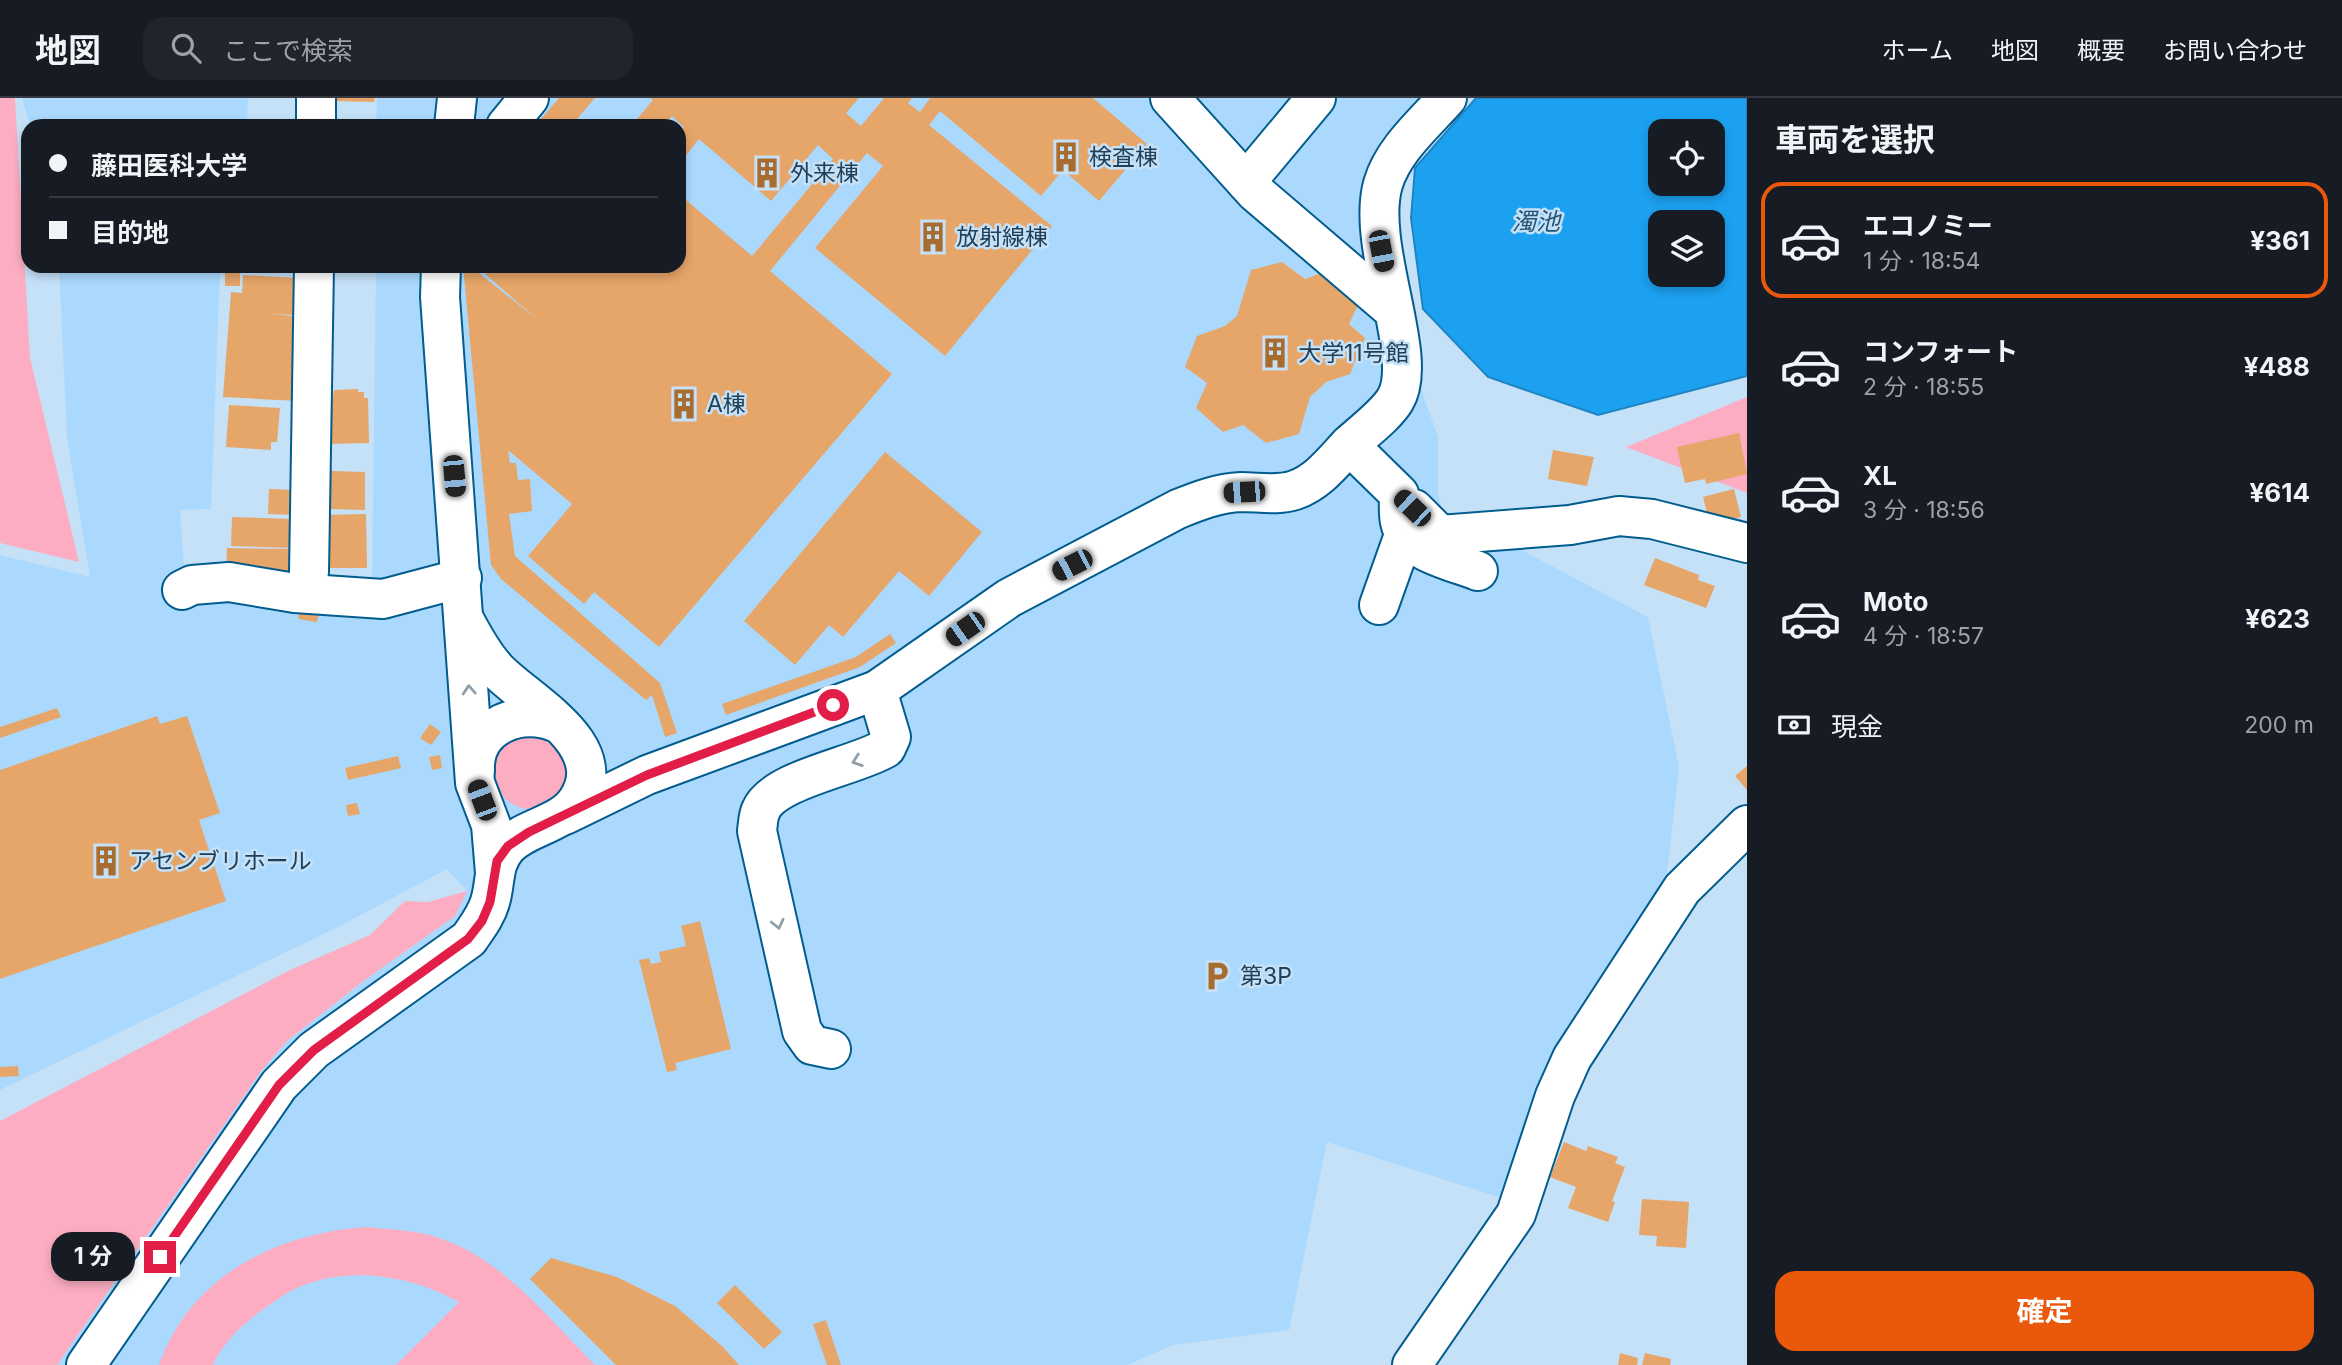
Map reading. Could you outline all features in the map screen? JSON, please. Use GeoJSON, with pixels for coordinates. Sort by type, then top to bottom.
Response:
{"type":"FeatureCollection","features":[{"type":"Feature","properties":{"kind":"street"},"geometry":{"type":"LineString","coordinates":[[316,98],[316,119]]}},
{"type":"Feature","properties":{"kind":"street"},"geometry":{"type":"LineString","coordinates":[[455,119],[457,98]]}},
{"type":"Feature","properties":{"kind":"street"},"geometry":{"type":"LineString","coordinates":[[512,119],[529,98]]}},
{"type":"Feature","properties":{"kind":"street"},"geometry":{"type":"LineString","coordinates":[[1171,98],[1246,182],[1392,309]]}},
{"type":"Feature","properties":{"kind":"street"},"geometry":{"type":"LineString","coordinates":[[1246,182],[1316,98]]}},
{"type":"Feature","properties":{"kind":"street"},"geometry":{"type":"LineString","coordinates":[[86,1365],[279,1085],[314,1050],[468,939],[482,921],[490,902],[497,861],[508,846],[556,819],[647,775],[877,690],[1009,598],[1178,509],[1228,493],[1295,491],[1322,474],[1395,399],[1404,372],[1377,220],[1383,183],[1400,151],[1436,102]]}},
{"type":"Feature","properties":{"kind":"street"},"geometry":{"type":"LineString","coordinates":[[1315,243],[1327,246],[1343,243],[1361,231],[1380,208]]}},
{"type":"Feature","properties":{"kind":"street"},"geometry":{"type":"LineString","coordinates":[[309,572],[314,273]]}},
{"type":"Feature","properties":{"kind":"street"},"geometry":{"type":"LineString","coordinates":[[440,273],[440,298],[465,621],[479,791],[494,814],[511,824],[529,827],[556,819],[577,801],[585,783],[585,764],[579,746],[563,727],[545,717],[518,716],[494,729],[478,750],[474,764],[479,791],[491,825],[495,873]]}},
{"type":"Feature","properties":{"kind":"street"},"geometry":{"type":"LineString","coordinates":[[1349,445],[1440,535],[1570,525],[1619,516],[1652,519],[1747,542]]}},
{"type":"Feature","properties":{"kind":"street"},"geometry":{"type":"LineString","coordinates":[[1399,494],[1400,524],[1410,541],[1433,554],[1478,571]]}},
{"type":"Feature","properties":{"kind":"street"},"geometry":{"type":"LineString","coordinates":[[1378,605],[1405,532]]}},
{"type":"Feature","properties":{"kind":"street"},"geometry":{"type":"LineString","coordinates":[[182,590],[192,585],[229,582],[295,593],[383,599],[462,578]]}},
{"type":"Feature","properties":{"kind":"street"},"geometry":{"type":"LineString","coordinates":[[465,621],[496,669],[563,727],[606,761],[647,775]]}},
{"type":"Feature","properties":{"kind":"street"},"geometry":{"type":"LineString","coordinates":[[831,1049],[812,1045],[802,1031],[757,831],[758,818],[761,808],[780,790],[886,748],[891,737],[877,690]]}},
{"type":"Feature","properties":{"kind":"street"},"geometry":{"type":"LineString","coordinates":[[1412,1365],[1516,1214],[1555,1096],[1572,1058],[1675,898],[1747,825]]}},
{"type":"Feature","properties":{"kind":"shaded area"},"geometry":{"type":"Polygon","coordinates":[[[0,98],[15,98],[21,202],[21,273],[25,273],[30,358],[79,562],[0,543],[0,98]]]}},
{"type":"Feature","properties":{"kind":"shaded area"},"geometry":{"type":"Polygon","coordinates":[[[22,98],[248,98],[247,119],[28,119],[22,98]]]}},
{"type":"Feature","properties":{"kind":"shaded area"},"geometry":{"type":"Polygon","coordinates":[[[377,98],[1430,98],[1362,220],[1438,437],[1438,492],[1449,544],[1512,545],[1648,617],[1679,767],[1664,902],[1514,1202],[1327,1142],[1289,1330],[1173,1345],[1127,1365],[57,1365],[262,1070],[287,1041],[362,982],[455,916],[467,891],[447,869],[336,928],[0,1090],[0,555],[90,577],[67,438],[59,273],[220,273],[211,509],[180,510],[184,568],[372,589],[376,273],[686,273],[686,119],[376,119],[377,98]]]}},
{"type":"Feature","properties":{"kind":"shaded area"},"geometry":{"type":"Polygon","coordinates":[[[1747,397],[1747,493],[1626,447],[1747,397]]]}},
{"type":"Feature","properties":{"kind":"shaded area"},"geometry":{"type":"Polygon","coordinates":[[[514,734],[553,737],[570,772],[561,795],[547,806],[521,808],[500,793],[494,782],[492,769],[495,754],[514,734]]]}},
{"type":"Feature","properties":{"kind":"shaded area"},"geometry":{"type":"Polygon","coordinates":[[[467,891],[455,916],[362,982],[287,1041],[262,1070],[57,1365],[0,1365],[0,1121],[290,970],[370,935],[405,901],[428,902],[467,891]]]}},
{"type":"Feature","properties":{"kind":"shaded area"},"geometry":{"type":"Polygon","coordinates":[[[367,1227],[426,1234],[476,1255],[498,1270],[539,1306],[595,1365],[396,1365],[459,1302],[402,1280],[360,1275],[319,1280],[283,1295],[238,1330],[213,1365],[159,1365],[173,1333],[192,1306],[215,1283],[241,1264],[301,1238],[367,1227]]]}},
{"type":"Feature","properties":{"kind":"water","name":"濁池"},"geometry":{"type":"Polygon","coordinates":[[[1476,98],[1747,98],[1747,376],[1598,415],[1488,377],[1423,309],[1411,218],[1415,168],[1476,98]]]}},
{"type":"Feature","properties":{"kind":"building"},"geometry":{"type":"Polygon","coordinates":[[[333,98],[375,98],[374,102],[333,101],[333,98]]]}},
{"type":"Feature","properties":{"kind":"building"},"geometry":{"type":"Polygon","coordinates":[[[559,98],[595,98],[577,119],[541,119],[559,98]]]}},
{"type":"Feature","properties":{"kind":"building"},"geometry":{"type":"Polygon","coordinates":[[[650,98],[859,98],[846,113],[861,126],[884,98],[912,98],[908,103],[920,112],[930,98],[1093,98],[1147,144],[1099,201],[1063,170],[1041,196],[940,111],[929,125],[1052,226],[945,356],[815,248],[883,166],[867,153],[770,271],[892,374],[659,647],[594,592],[584,604],[528,556],[572,504],[508,450],[510,463],[516,463],[518,480],[530,479],[532,511],[509,514],[515,556],[660,683],[677,733],[665,737],[652,695],[646,700],[501,579],[491,565],[464,273],[479,273],[538,320],[486,273],[686,273],[686,200],[752,256],[833,159],[818,145],[771,201],[699,139],[686,155],[686,119],[675,119],[672,116],[670,119],[637,119],[653,100],[650,98]]]}},
{"type":"Feature","properties":{"kind":"building","name":"大学11号館"},"geometry":{"type":"Polygon","coordinates":[[[1282,262],[1305,279],[1329,270],[1360,301],[1349,324],[1365,338],[1350,374],[1326,382],[1310,397],[1299,434],[1266,443],[1243,425],[1223,432],[1196,408],[1207,383],[1185,367],[1197,336],[1225,326],[1237,316],[1251,270],[1282,262]]]}},
{"type":"Feature","properties":{"kind":"building"},"geometry":{"type":"Polygon","coordinates":[[[225,273],[240,273],[240,286],[225,286],[225,273]]]}},
{"type":"Feature","properties":{"kind":"building"},"geometry":{"type":"Polygon","coordinates":[[[243,275],[298,278],[296,315],[270,314],[305,317],[298,401],[223,397],[231,292],[242,293],[243,275]]]}},
{"type":"Feature","properties":{"kind":"building"},"geometry":{"type":"Polygon","coordinates":[[[358,389],[358,392],[364,392],[364,398],[368,398],[369,443],[325,444],[329,393],[334,393],[334,390],[358,389]]]}},
{"type":"Feature","properties":{"kind":"building"},"geometry":{"type":"Polygon","coordinates":[[[229,405],[280,408],[277,442],[271,442],[271,450],[226,447],[229,405]]]}},
{"type":"Feature","properties":{"kind":"building"},"geometry":{"type":"Polygon","coordinates":[[[1739,433],[1747,474],[1706,484],[1705,479],[1685,483],[1677,447],[1739,433]]]}},
{"type":"Feature","properties":{"kind":"building"},"geometry":{"type":"Polygon","coordinates":[[[1553,450],[1594,457],[1587,486],[1548,479],[1553,450]]]}},
{"type":"Feature","properties":{"kind":"building"},"geometry":{"type":"Polygon","coordinates":[[[885,452],[982,532],[929,596],[899,571],[843,637],[829,625],[795,665],[744,621],[885,452]]]}},
{"type":"Feature","properties":{"kind":"building"},"geometry":{"type":"Polygon","coordinates":[[[331,471],[365,472],[365,510],[330,509],[331,471]]]}},
{"type":"Feature","properties":{"kind":"building"},"geometry":{"type":"Polygon","coordinates":[[[269,489],[296,490],[295,515],[268,514],[269,489]]]}},
{"type":"Feature","properties":{"kind":"building"},"geometry":{"type":"Polygon","coordinates":[[[1734,489],[1741,517],[1710,524],[1703,497],[1734,489]]]}},
{"type":"Feature","properties":{"kind":"building"},"geometry":{"type":"Polygon","coordinates":[[[366,514],[367,568],[323,568],[323,515],[366,514]]]}},
{"type":"Feature","properties":{"kind":"building"},"geometry":{"type":"Polygon","coordinates":[[[232,517],[293,519],[292,548],[231,546],[232,517]]]}},
{"type":"Feature","properties":{"kind":"building"},"geometry":{"type":"Polygon","coordinates":[[[227,548],[294,549],[294,577],[226,575],[227,548]]]}},
{"type":"Feature","properties":{"kind":"building"},"geometry":{"type":"Polygon","coordinates":[[[1655,558],[1699,575],[1698,580],[1715,586],[1706,608],[1644,585],[1655,558]]]}},
{"type":"Feature","properties":{"kind":"building"},"geometry":{"type":"Polygon","coordinates":[[[301,603],[320,606],[317,622],[298,619],[301,603]]]}},
{"type":"Feature","properties":{"kind":"building"},"geometry":{"type":"Polygon","coordinates":[[[890,634],[896,643],[860,667],[726,715],[722,704],[856,657],[890,634]]]}},
{"type":"Feature","properties":{"kind":"building"},"geometry":{"type":"Polygon","coordinates":[[[57,708],[61,717],[0,738],[0,727],[57,708]]]}},
{"type":"Feature","properties":{"kind":"building","name":"アセンブリホール"},"geometry":{"type":"Polygon","coordinates":[[[157,716],[160,724],[187,716],[220,813],[199,820],[226,901],[0,979],[0,770],[157,716]]]}},
{"type":"Feature","properties":{"kind":"building"},"geometry":{"type":"Polygon","coordinates":[[[430,724],[441,732],[431,745],[420,738],[430,724]]]}},
{"type":"Feature","properties":{"kind":"building"},"geometry":{"type":"Polygon","coordinates":[[[440,755],[442,768],[432,770],[429,757],[440,755]]]}},
{"type":"Feature","properties":{"kind":"building"},"geometry":{"type":"Polygon","coordinates":[[[398,756],[401,768],[348,780],[345,768],[398,756]]]}},
{"type":"Feature","properties":{"kind":"building"},"geometry":{"type":"Polygon","coordinates":[[[1747,766],[1747,790],[1735,776],[1747,766]]]}},
{"type":"Feature","properties":{"kind":"building"},"geometry":{"type":"Polygon","coordinates":[[[357,803],[360,814],[348,816],[346,805],[357,803]]]}},
{"type":"Feature","properties":{"kind":"building"},"geometry":{"type":"Polygon","coordinates":[[[700,921],[731,1049],[675,1063],[677,1070],[667,1072],[639,960],[649,958],[651,964],[661,962],[659,952],[686,946],[681,926],[700,921]]]}},
{"type":"Feature","properties":{"kind":"building"},"geometry":{"type":"Polygon","coordinates":[[[18,1066],[19,1076],[0,1077],[0,1067],[18,1066]]]}},
{"type":"Feature","properties":{"kind":"building"},"geometry":{"type":"Polygon","coordinates":[[[1564,1142],[1586,1151],[1588,1146],[1618,1157],[1615,1163],[1625,1167],[1612,1201],[1615,1202],[1608,1222],[1568,1208],[1576,1187],[1550,1177],[1564,1142]]]}},
{"type":"Feature","properties":{"kind":"building"},"geometry":{"type":"Polygon","coordinates":[[[1642,1199],[1689,1202],[1686,1248],[1656,1246],[1657,1236],[1639,1235],[1642,1199]]]}},
{"type":"Feature","properties":{"kind":"building"},"geometry":{"type":"Polygon","coordinates":[[[100,1252],[111,1258],[101,1275],[91,1269],[100,1252]]]}},
{"type":"Feature","properties":{"kind":"building"},"geometry":{"type":"Polygon","coordinates":[[[551,1258],[617,1277],[675,1306],[722,1346],[739,1365],[616,1365],[530,1279],[551,1258]]]}},
{"type":"Feature","properties":{"kind":"building"},"geometry":{"type":"Polygon","coordinates":[[[735,1285],[782,1332],[764,1349],[717,1303],[735,1285]]]}},
{"type":"Feature","properties":{"kind":"building"},"geometry":{"type":"Polygon","coordinates":[[[826,1320],[841,1365],[827,1365],[813,1324],[826,1320]]]}},
{"type":"Feature","properties":{"kind":"building"},"geometry":{"type":"Polygon","coordinates":[[[1620,1353],[1638,1358],[1637,1365],[1618,1365],[1620,1353]]]}},
{"type":"Feature","properties":{"kind":"building"},"geometry":{"type":"Polygon","coordinates":[[[1645,1353],[1671,1359],[1670,1365],[1642,1365],[1645,1353]]]}},
{"type":"Feature","properties":{"kind":"place","name":"検査棟"},"geometry":{"type":"Point","coordinates":[1066,157]}},
{"type":"Feature","properties":{"kind":"place","name":"外来棟"},"geometry":{"type":"Point","coordinates":[767,173]}},
{"type":"Feature","properties":{"kind":"place","name":"放射線棟"},"geometry":{"type":"Point","coordinates":[933,237]}},
{"type":"Feature","properties":{"kind":"place","name":"大学11号館"},"geometry":{"type":"Point","coordinates":[1275,353]}},
{"type":"Feature","properties":{"kind":"place","name":"A棟"},"geometry":{"type":"Point","coordinates":[684,404]}},
{"type":"Feature","properties":{"kind":"place","name":"アセンブリホール"},"geometry":{"type":"Point","coordinates":[106,861]}},
{"type":"Feature","properties":{"kind":"place","name":"第3P"},"geometry":{"type":"Point","coordinates":[1217,976]}},
{"type":"Feature","properties":{"kind":"route"},"geometry":{"type":"LineString","coordinates":[[160,1257],[279,1085],[314,1050],[468,939],[482,921],[490,902],[497,861],[508,846],[529,832],[647,775],[833,705]]}}]}
